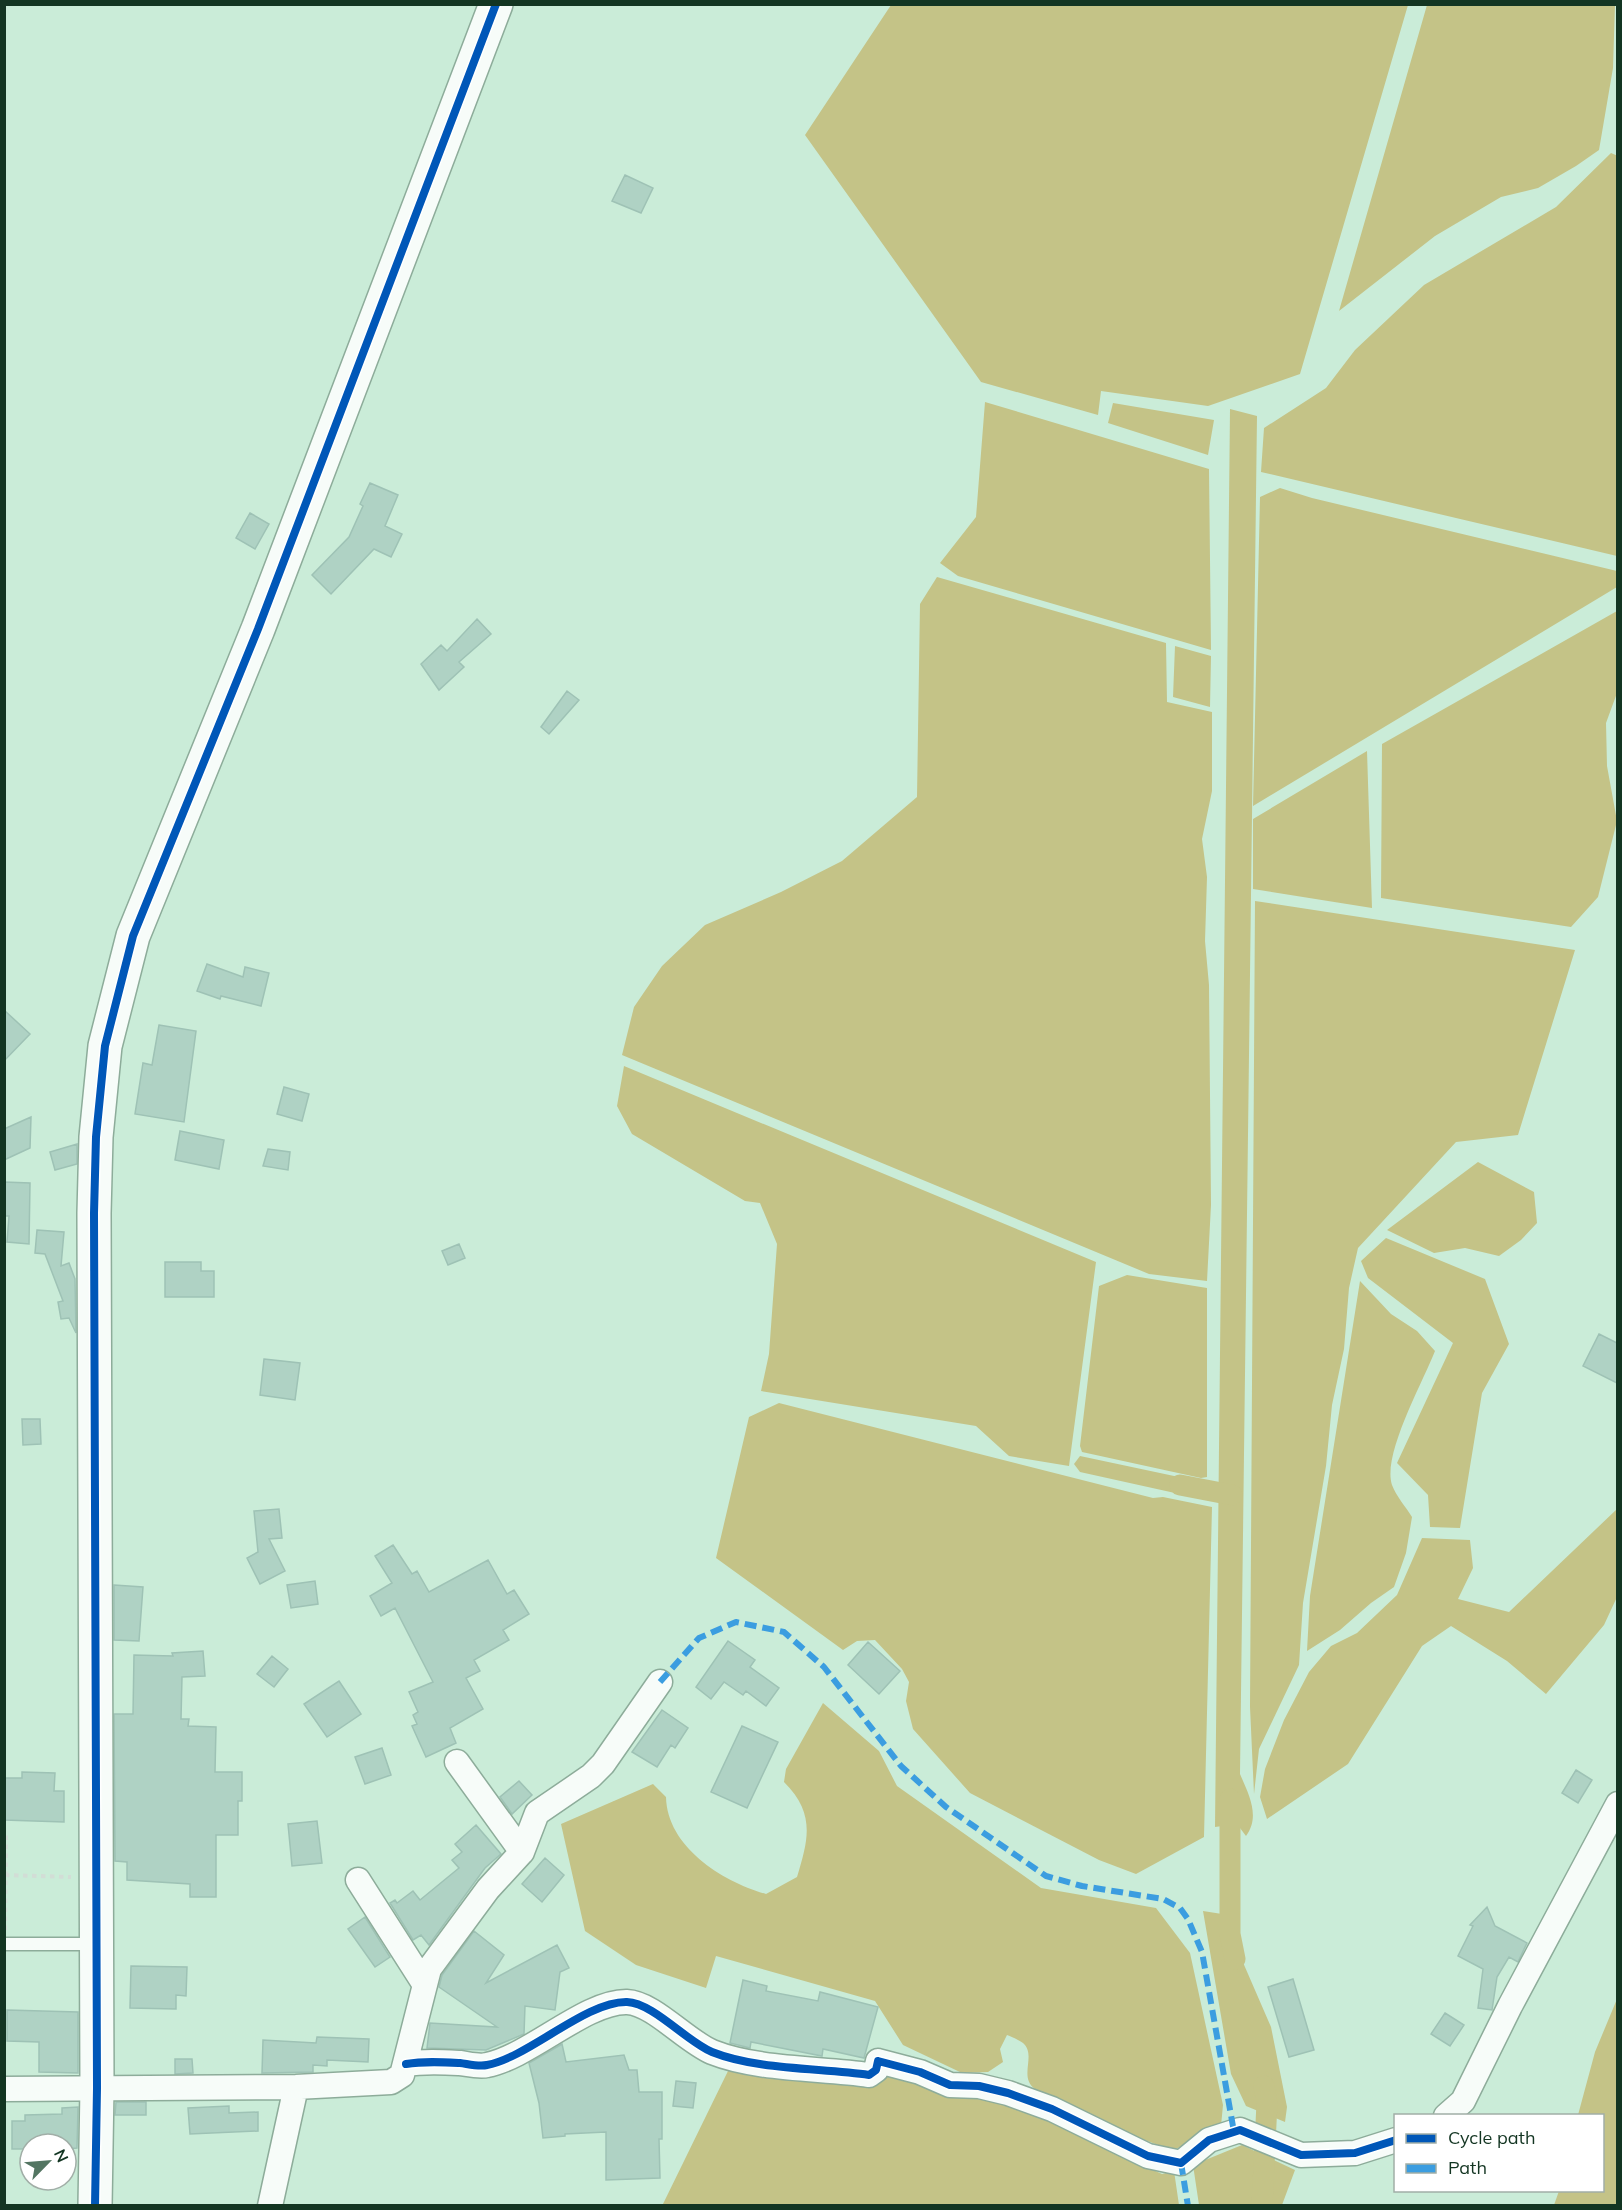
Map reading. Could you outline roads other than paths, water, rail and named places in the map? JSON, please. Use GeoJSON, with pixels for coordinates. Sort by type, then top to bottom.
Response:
{"type":"FeatureCollection","features":[{"type":"Feature","properties":{"kind":"street"},"geometry":{"type":"LineString","coordinates":[[95,2205],[97,2088],[93,1213],[96,1137],[105,1046],[133,936],[258,629],[496,4]]}},
{"type":"Feature","properties":{"kind":"street"},"geometry":{"type":"LineString","coordinates":[[4,2089],[296,2087],[391,2082],[402,2075],[406,2064],[429,1969],[488,1889],[522,1852],[537,1813],[591,1776],[603,1764],[660,1682]]}},
{"type":"Feature","properties":{"kind":"street"},"geometry":{"type":"LineString","coordinates":[[457,1762],[522,1852]]}},
{"type":"Feature","properties":{"kind":"street"},"geometry":{"type":"LineString","coordinates":[[1447,2114],[1463,2101],[1617,1804]]}},
{"type":"Feature","properties":{"kind":"street"},"geometry":{"type":"LineString","coordinates":[[358,1880],[425,1985]]}},
{"type":"Feature","properties":{"kind":"street"},"geometry":{"type":"LineString","coordinates":[[406,2064],[426,2061],[487,2065],[529,2046],[599,2008],[614,2003],[629,2002],[644,2008],[712,2052],[776,2066],[869,2075],[876,2070],[878,2061],[920,2072],[950,2085],[979,2086],[1008,2093],[1052,2109],[1148,2156],[1166,2161],[1181,2163],[1209,2140],[1240,2130],[1288,2150],[1318,2156],[1354,2153],[1394,2140]]}},
{"type":"Feature","properties":{"kind":"street"},"geometry":{"type":"LineString","coordinates":[[270,2205],[296,2087]]}},
{"type":"Feature","properties":{"kind":"lane"},"geometry":{"type":"LineString","coordinates":[[4,1944],[96,1944]]}},
{"type":"Feature","properties":{"kind":"waterway"},"geometry":{"type":"LineString","coordinates":[[1180,1485],[1232,1495]]}},
{"type":"Feature","properties":{"kind":"waterway"},"geometry":{"type":"LineString","coordinates":[[1230,1799],[1230,1934],[1235,1959]]}},
{"type":"Feature","properties":{"kind":"waterway"},"geometry":{"type":"LineString","coordinates":[[1262,2206],[1267,2103],[1264,2086]]}}]}
